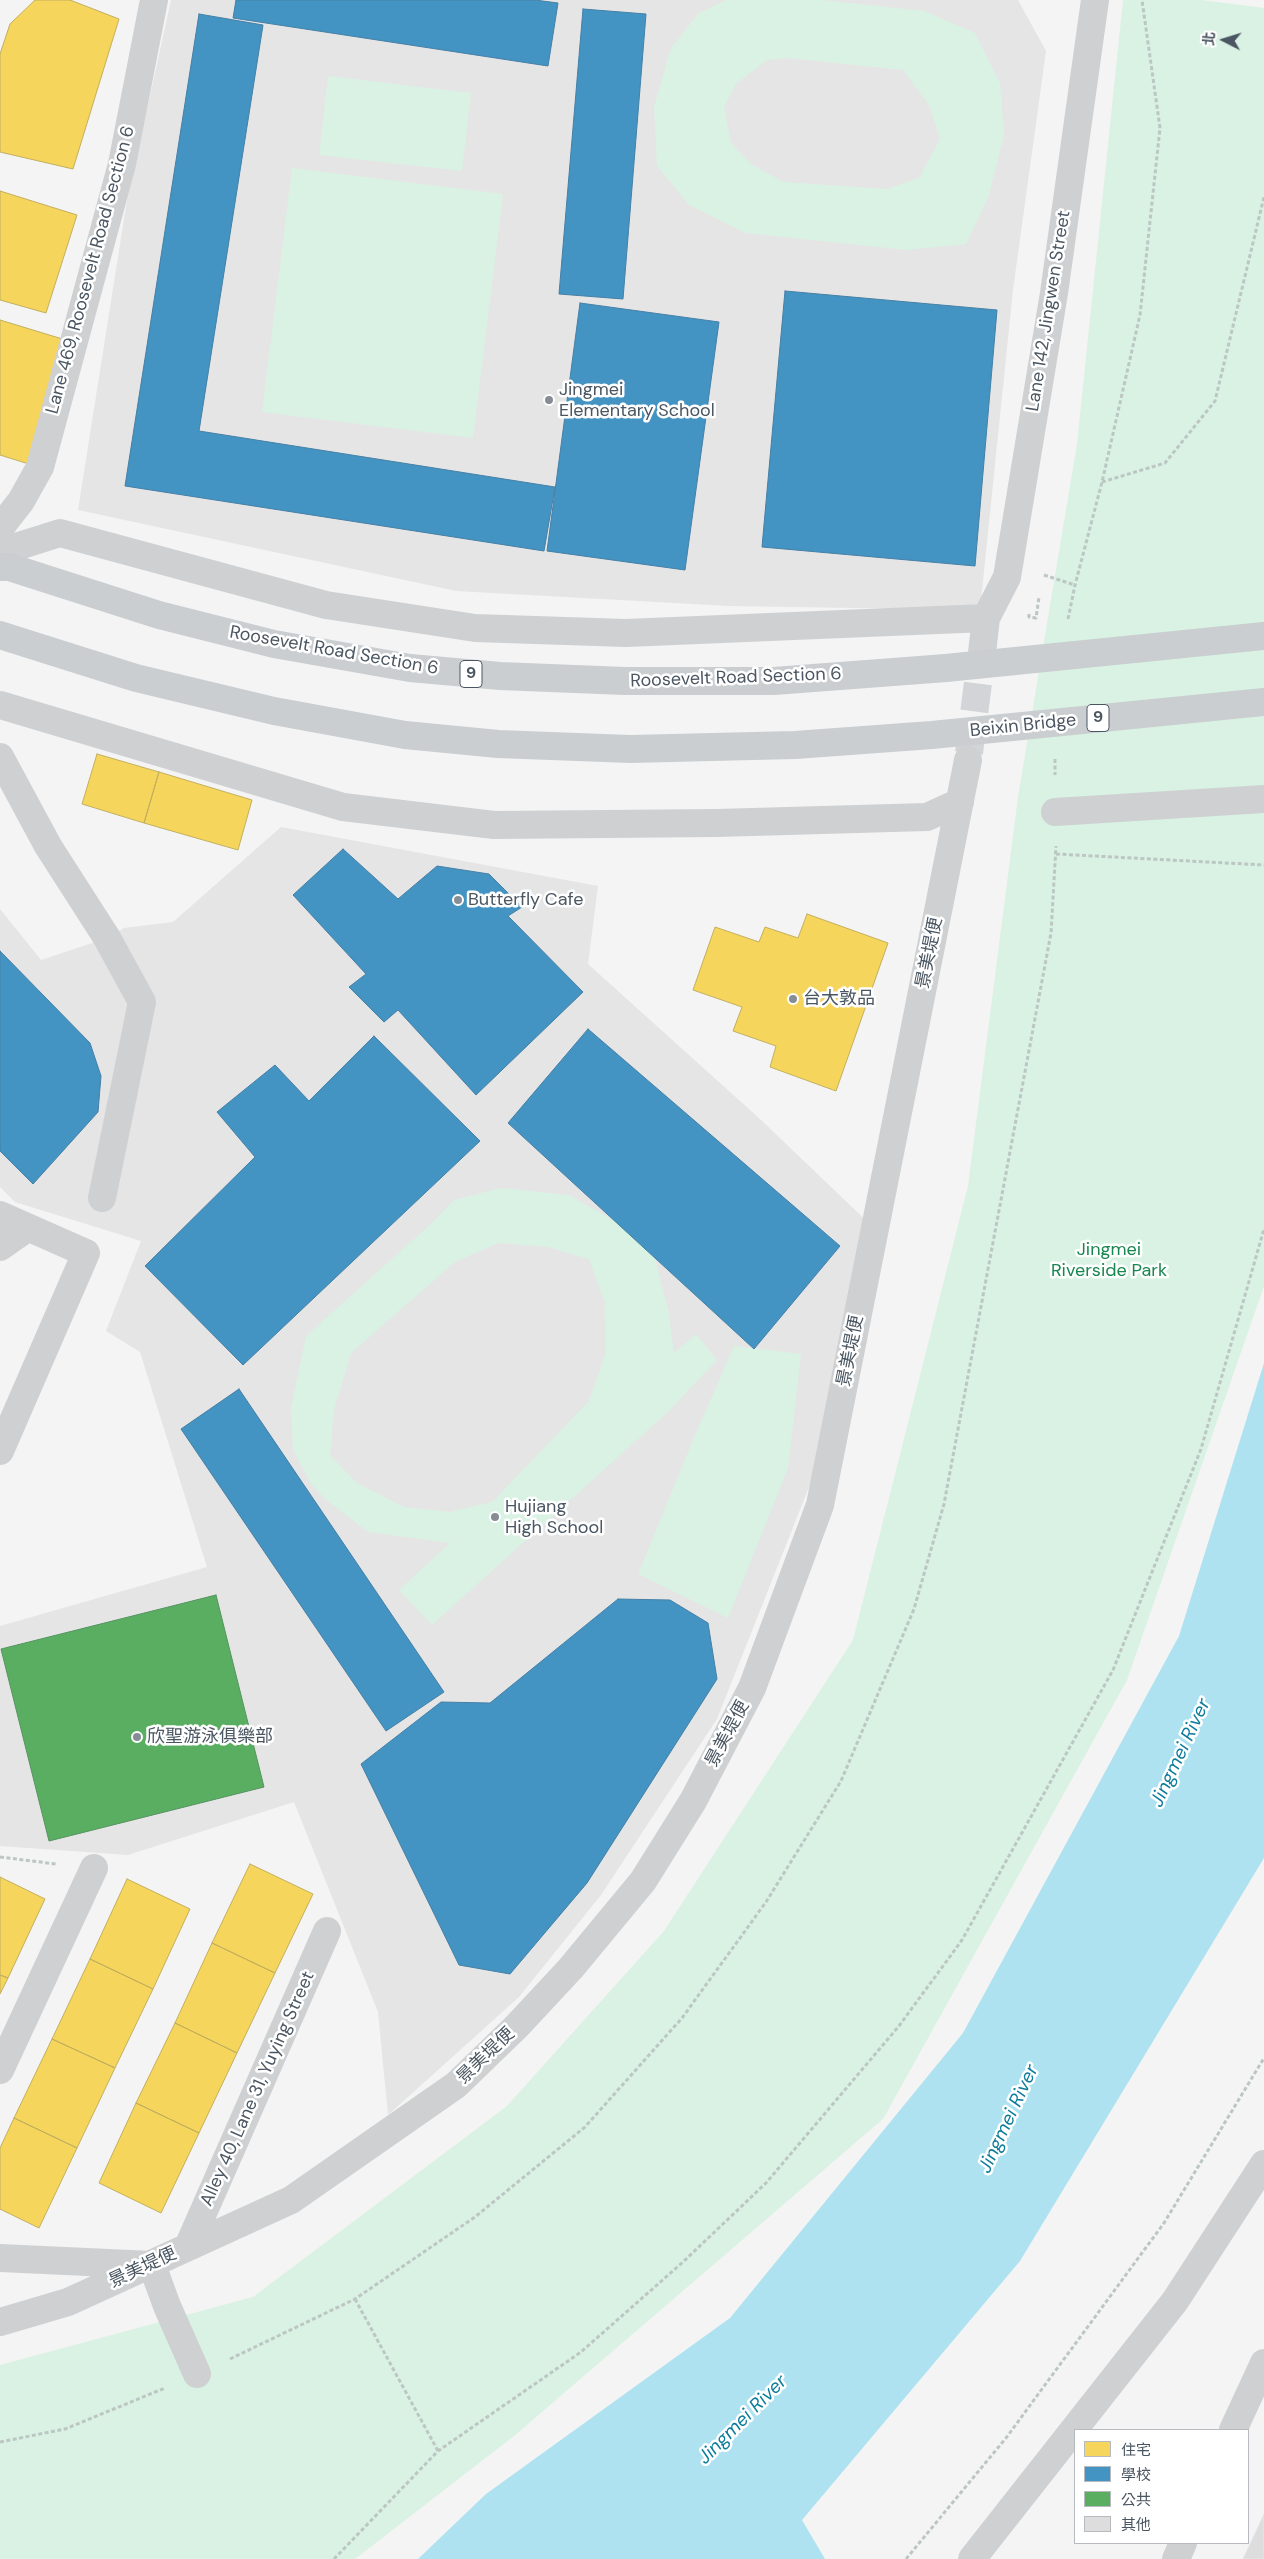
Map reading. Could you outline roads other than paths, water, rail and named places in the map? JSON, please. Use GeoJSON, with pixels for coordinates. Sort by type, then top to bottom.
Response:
{"type":"FeatureCollection","features":[{"type":"Feature","properties":{"kind":"main road","name":"Roosevelt Road Section 6"},"geometry":{"type":"LineString","coordinates":[[3,562],[160,615],[274,644],[410,668],[500,676],[625,681],[774,680],[946,668],[1264,636]]}},
{"type":"Feature","properties":{"kind":"main road","name":"Beixin Bridge"},"geometry":{"type":"LineString","coordinates":[[0,635],[136,678],[274,711],[405,735],[498,744],[630,749],[795,745],[932,735],[1264,702]]}},
{"type":"Feature","properties":{"kind":"street","name":"Lane 469, Roosevelt Road Section 6"},"geometry":{"type":"LineString","coordinates":[[0,528],[22,501],[40,467],[122,164],[154,0]]}},
{"type":"Feature","properties":{"kind":"street","name":"Lane 142, Jingwen Street"},"geometry":{"type":"LineString","coordinates":[[3,562],[60,532],[326,605],[475,628],[626,633],[985,631],[1006,577],[1054,293],[1095,0]]}},
{"type":"Feature","properties":{"kind":"street"},"geometry":{"type":"LineString","coordinates":[[0,705],[343,807],[494,825],[717,823],[927,817],[960,802]]}},
{"type":"Feature","properties":{"kind":"street"},"geometry":{"type":"LineString","coordinates":[[0,757],[48,846],[107,938],[142,1002],[102,1198]]}},
{"type":"Feature","properties":{"kind":"street","name":"景美堤便"},"geometry":{"type":"LineString","coordinates":[[0,2322],[68,2302],[291,2200],[456,2085],[517,2026],[571,1968],[643,1881],[693,1802],[752,1688],[820,1505],[968,760]]}},
{"type":"Feature","properties":{"kind":"street"},"geometry":{"type":"LineString","coordinates":[[1055,812],[1264,800]]}},
{"type":"Feature","properties":{"kind":"street"},"geometry":{"type":"LineString","coordinates":[[0,1215],[86,1253],[0,1451]]}},
{"type":"Feature","properties":{"kind":"street"},"geometry":{"type":"LineString","coordinates":[[0,1247],[27,1228]]}},
{"type":"Feature","properties":{"kind":"street"},"geometry":{"type":"LineString","coordinates":[[0,2070],[94,1868]]}},
{"type":"Feature","properties":{"kind":"street","name":"Alley 40, Lane 31, Yuying Street"},"geometry":{"type":"LineString","coordinates":[[188,2247],[327,1931]]}},
{"type":"Feature","properties":{"kind":"street"},"geometry":{"type":"LineString","coordinates":[[1074,2429],[1175,2301],[1264,2164]]}},
{"type":"Feature","properties":{"kind":"street"},"geometry":{"type":"LineString","coordinates":[[0,2258],[152,2265],[166,2306],[197,2374]]}},
{"type":"Feature","properties":{"kind":"street"},"geometry":{"type":"LineString","coordinates":[[1233,2429],[1264,2363]]}},
{"type":"Feature","properties":{"kind":"street"},"geometry":{"type":"LineString","coordinates":[[972,2559],[1074,2429]]}},
{"type":"Feature","properties":{"kind":"street"},"geometry":{"type":"LineString","coordinates":[[1176,2559],[1183,2544]]}},
{"type":"Feature","properties":{"kind":"water","name":"Jingmei River"},"geometry":{"type":"Polygon","coordinates":[[[1264,1363],[1264,1858],[1020,2261],[802,2520],[825,2559],[418,2559],[486,2494],[730,2318],[963,2033],[1179,1636],[1264,1363]]]}},
{"type":"Feature","properties":{"kind":"tunnel"},"geometry":{"type":"LineString","coordinates":[[969,753],[983,644]]}},
{"type":"Feature","properties":{"kind":"place","name":"Jingmei Elementary School"},"geometry":{"type":"Point","coordinates":[549,400]}},
{"type":"Feature","properties":{"kind":"place","name":"Butterfly Cafe"},"geometry":{"type":"Point","coordinates":[458,900]}},
{"type":"Feature","properties":{"kind":"place","name":"台大敦品"},"geometry":{"type":"Point","coordinates":[793,999]}},
{"type":"Feature","properties":{"kind":"place","name":"Hujiang High School"},"geometry":{"type":"Point","coordinates":[495,1517]}},
{"type":"Feature","properties":{"kind":"place","name":"欣聖游泳俱樂部"},"geometry":{"type":"Point","coordinates":[137,1737]}},
{"type":"Feature","properties":{"kind":"park label","name":"Jingmei Riverside Park"},"geometry":{"type":"Point","coordinates":[1109,1260]}}]}
